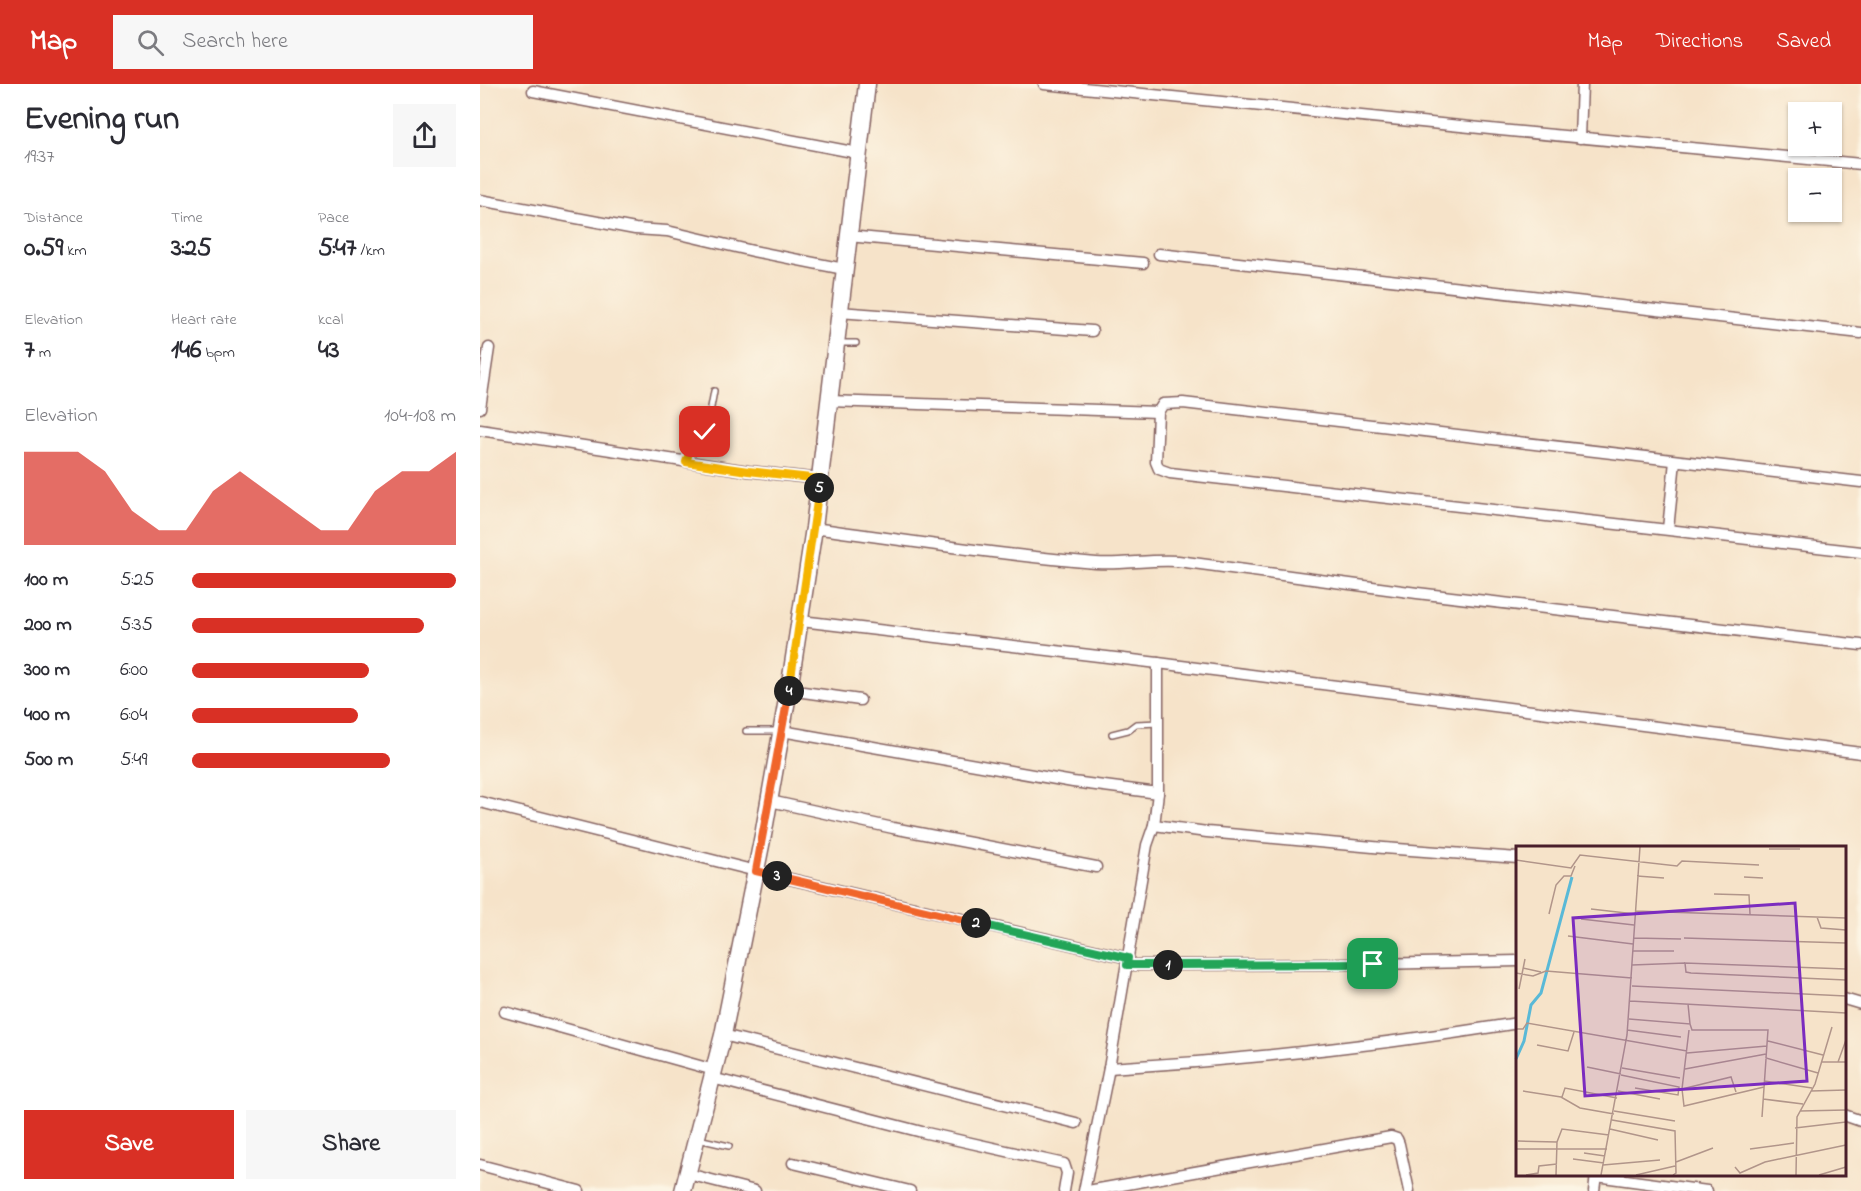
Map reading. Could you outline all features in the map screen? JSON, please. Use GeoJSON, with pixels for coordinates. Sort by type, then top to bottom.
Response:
{"type":"FeatureCollection","features":[{"type":"Feature","properties":{"kind":"street"},"geometry":{"type":"LineString","coordinates":[[683,1191],[723,1035],[770,801],[801,621],[867,84]]}},
{"type":"Feature","properties":{"kind":"street"},"geometry":{"type":"LineString","coordinates":[[1044,84],[1861,164]]}},
{"type":"Feature","properties":{"kind":"street"},"geometry":{"type":"LineString","coordinates":[[1580,138],[1582,84]]}},
{"type":"Feature","properties":{"kind":"street"},"geometry":{"type":"LineString","coordinates":[[533,91],[858,153]]}},
{"type":"Feature","properties":{"kind":"street"},"geometry":{"type":"LineString","coordinates":[[480,200],[635,229],[667,231],[844,269]]}},
{"type":"Feature","properties":{"kind":"street"},"geometry":{"type":"LineString","coordinates":[[848,236],[1143,263]]}},
{"type":"Feature","properties":{"kind":"street"},"geometry":{"type":"LineString","coordinates":[[1159,254],[1861,333]]}},
{"type":"Feature","properties":{"kind":"street"},"geometry":{"type":"LineString","coordinates":[[839,312],[1092,331]]}},
{"type":"Feature","properties":{"kind":"street"},"geometry":{"type":"LineString","coordinates":[[480,408],[489,348]]}},
{"type":"Feature","properties":{"kind":"street"},"geometry":{"type":"LineString","coordinates":[[828,401],[1158,412]]}},
{"type":"Feature","properties":{"kind":"street"},"geometry":{"type":"LineString","coordinates":[[1861,482],[1183,403],[1164,404],[1158,412],[1156,462],[1159,469],[1170,473],[1861,552]]}},
{"type":"Feature","properties":{"kind":"street"},"geometry":{"type":"LineString","coordinates":[[480,430],[748,471],[820,479]]}},
{"type":"Feature","properties":{"kind":"street"},"geometry":{"type":"LineString","coordinates":[[1668,529],[1675,461]]}},
{"type":"Feature","properties":{"kind":"street"},"geometry":{"type":"LineString","coordinates":[[814,528],[1011,555],[1110,564],[1143,560],[1178,561],[1417,593],[1861,645]]}},
{"type":"Feature","properties":{"kind":"street"},"geometry":{"type":"LineString","coordinates":[[801,621],[1158,663],[1861,753]]}},
{"type":"Feature","properties":{"kind":"street"},"geometry":{"type":"LineString","coordinates":[[1158,663],[1158,793],[1154,825],[1147,845],[1086,1191],[1391,1137],[1397,1139],[1399,1144],[1409,1191]]}},
{"type":"Feature","properties":{"kind":"street"},"geometry":{"type":"LineString","coordinates":[[789,690],[860,700]]}},
{"type":"Feature","properties":{"kind":"street"},"geometry":{"type":"LineString","coordinates":[[782,731],[1073,782],[1158,793]]}},
{"type":"Feature","properties":{"kind":"street"},"geometry":{"type":"LineString","coordinates":[[770,801],[892,828],[1096,867]]}},
{"type":"Feature","properties":{"kind":"street"},"geometry":{"type":"LineString","coordinates":[[480,802],[1128,962],[1373,964],[1516,961]]}},
{"type":"Feature","properties":{"kind":"street"},"geometry":{"type":"LineString","coordinates":[[1154,825],[1360,846],[1516,858]]}},
{"type":"Feature","properties":{"kind":"street"},"geometry":{"type":"LineString","coordinates":[[1846,999],[1861,1004]]}},
{"type":"Feature","properties":{"kind":"street"},"geometry":{"type":"LineString","coordinates":[[505,1012],[713,1074],[922,1132],[1064,1164],[1067,1173],[1064,1191]]}},
{"type":"Feature","properties":{"kind":"street"},"geometry":{"type":"LineString","coordinates":[[1109,1068],[1216,1061],[1334,1049],[1430,1038],[1516,1023]]}},
{"type":"Feature","properties":{"kind":"street"},"geometry":{"type":"LineString","coordinates":[[723,1035],[1076,1123]]}},
{"type":"Feature","properties":{"kind":"street"},"geometry":{"type":"LineString","coordinates":[[1846,1115],[1861,1121]]}},
{"type":"Feature","properties":{"kind":"street"},"geometry":{"type":"LineString","coordinates":[[793,1163],[910,1191]]}},
{"type":"Feature","properties":{"kind":"street"},"geometry":{"type":"LineString","coordinates":[[480,1165],[579,1191]]}},
{"type":"Feature","properties":{"kind":"street"},"geometry":{"type":"LineString","coordinates":[[688,1174],[755,1191]]}},
{"type":"Feature","properties":{"kind":"street"},"geometry":{"type":"LineString","coordinates":[[1594,1191],[1596,1176]]}},
{"type":"Feature","properties":{"kind":"street"},"geometry":{"type":"LineString","coordinates":[[1603,1176],[1707,1191]]}},
{"type":"Feature","properties":{"kind":"lane"},"geometry":{"type":"LineString","coordinates":[[835,343],[856,343]]}},
{"type":"Feature","properties":{"kind":"lane"},"geometry":{"type":"LineString","coordinates":[[686,462],[693,441],[707,429],[714,391]]}},
{"type":"Feature","properties":{"kind":"lane"},"geometry":{"type":"LineString","coordinates":[[1112,734],[1128,730],[1136,724],[1159,723]]}},
{"type":"Feature","properties":{"kind":"lane"},"geometry":{"type":"LineString","coordinates":[[746,731],[782,731]]}},
{"type":"Feature","properties":{"kind":"lane"},"geometry":{"type":"LineString","coordinates":[[697,1138],[729,1146]]}},
{"type":"Feature","properties":{"kind":"route"},"geometry":{"type":"LineString","coordinates":[[705,432],[693,441],[686,462],[820,479],[801,621],[756,871],[1128,958],[1127,965],[1373,964]]}}]}
